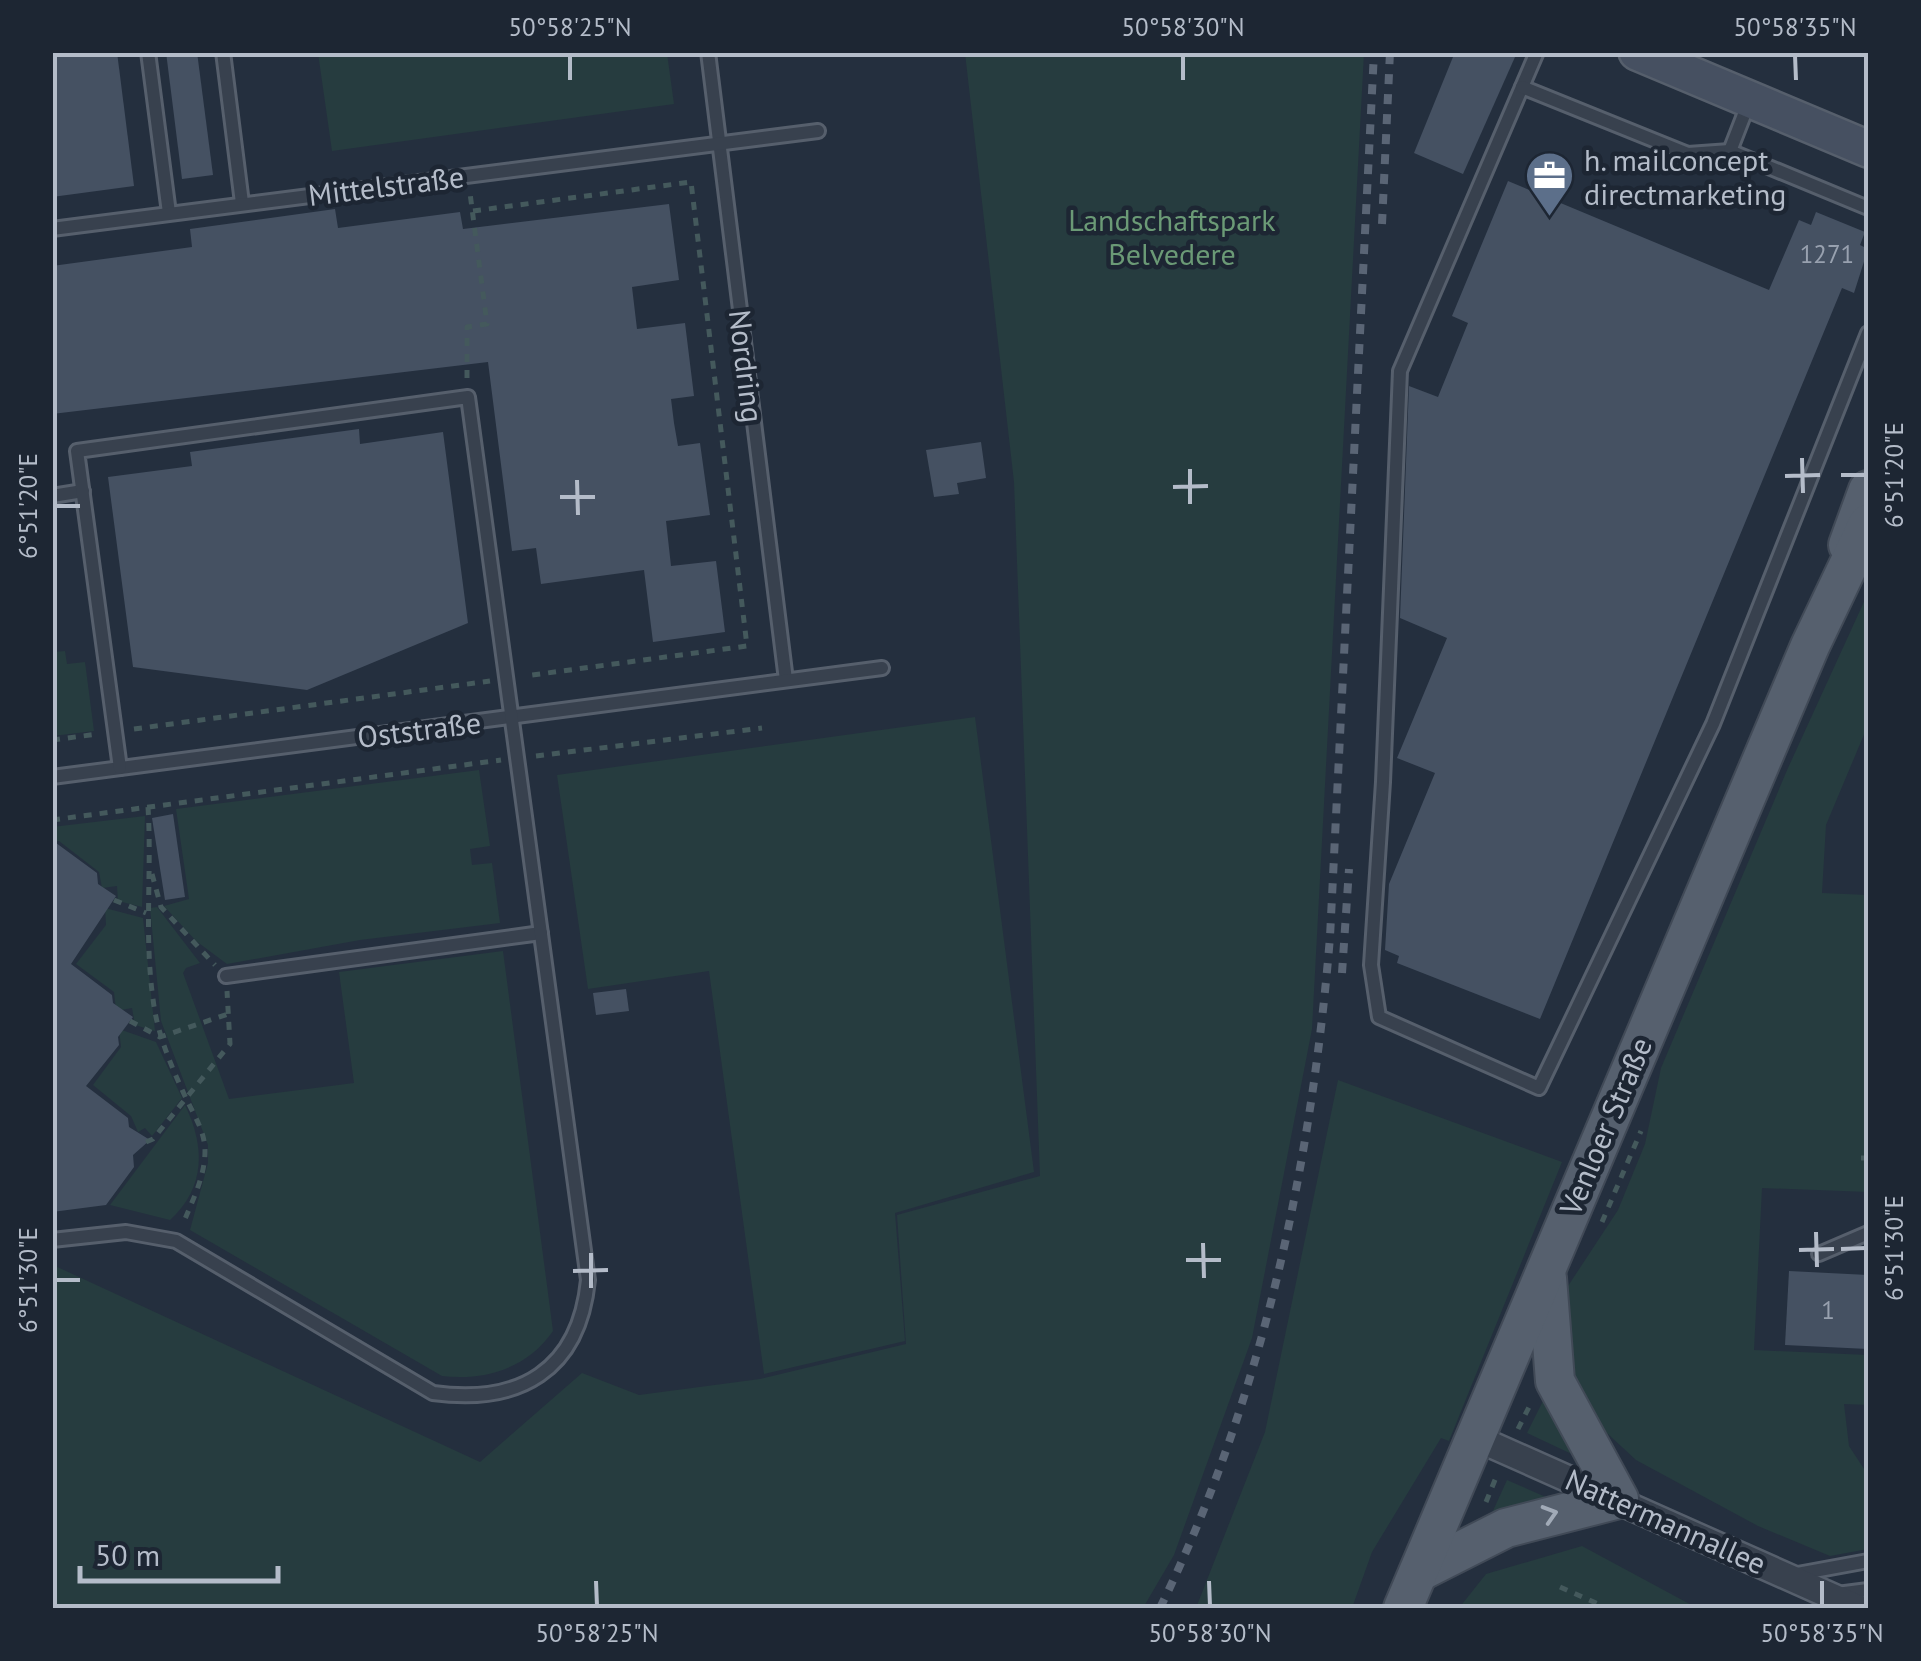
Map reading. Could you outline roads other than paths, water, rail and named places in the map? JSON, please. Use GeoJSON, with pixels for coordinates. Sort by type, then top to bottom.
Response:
{"type":"FeatureCollection","features":[{"type":"Feature","properties":{"kind":"main road","name":"Venloer Straße"},"geometry":{"type":"LineString","coordinates":[[1810,646],[1868,490]]}},
{"type":"Feature","properties":{"kind":"main road","name":"Venloer Straße"},"geometry":{"type":"LineString","coordinates":[[1402,1608],[1490,1443],[1547,1265],[1810,646],[1868,524]]}},
{"type":"Feature","properties":{"kind":"main road"},"geometry":{"type":"LineString","coordinates":[[1420,1572],[1506,1528],[1565,1509],[1620,1499],[1555,1382],[1547,1265]]}},
{"type":"Feature","properties":{"kind":"street"},"geometry":{"type":"LineString","coordinates":[[1638,52],[1868,150]]}},
{"type":"Feature","properties":{"kind":"street","name":"Nattermannallee"},"geometry":{"type":"LineString","coordinates":[[1490,1443],[1858,1608]]}},
{"type":"Feature","properties":{"kind":"lane"},"geometry":{"type":"LineString","coordinates":[[148,52],[169,213]]}},
{"type":"Feature","properties":{"kind":"lane"},"geometry":{"type":"LineString","coordinates":[[223,52],[242,203]]}},
{"type":"Feature","properties":{"kind":"lane","name":"Nordring"},"geometry":{"type":"LineString","coordinates":[[708,52],[786,680]]}},
{"type":"Feature","properties":{"kind":"lane"},"geometry":{"type":"LineString","coordinates":[[1537,52],[1400,371],[1383,782],[1370,965],[1379,1017],[1539,1088],[1713,724],[1868,333]]}},
{"type":"Feature","properties":{"kind":"lane"},"geometry":{"type":"LineString","coordinates":[[1522,88],[1688,154],[1730,152],[1868,208]]}},
{"type":"Feature","properties":{"kind":"lane"},"geometry":{"type":"LineString","coordinates":[[1730,152],[1750,99]]}},
{"type":"Feature","properties":{"kind":"lane","name":"Mittelstraße"},"geometry":{"type":"LineString","coordinates":[[52,230],[818,131]]}},
{"type":"Feature","properties":{"kind":"lane"},"geometry":{"type":"LineString","coordinates":[[52,1240],[126,1232],[176,1242],[433,1393],[476,1399],[528,1384],[568,1350],[584,1314],[588,1280],[468,397],[77,450],[120,768]]}},
{"type":"Feature","properties":{"kind":"lane"},"geometry":{"type":"LineString","coordinates":[[52,496],[83,492]]}},
{"type":"Feature","properties":{"kind":"lane","name":"Oststraße"},"geometry":{"type":"LineString","coordinates":[[52,777],[882,668]]}},
{"type":"Feature","properties":{"kind":"lane"},"geometry":{"type":"LineString","coordinates":[[226,976],[541,933]]}},
{"type":"Feature","properties":{"kind":"lane"},"geometry":{"type":"LineString","coordinates":[[1819,1254],[1868,1233]]}},
{"type":"Feature","properties":{"kind":"lane"},"geometry":{"type":"LineString","coordinates":[[1789,1576],[1868,1561]]}},
{"type":"Feature","properties":{"kind":"lane"},"geometry":{"type":"LineString","coordinates":[[1829,1594],[1868,1590]]}},
{"type":"Feature","properties":{"kind":"railway"},"geometry":{"type":"LineString","coordinates":[[1160,1608],[1196,1529],[1254,1365],[1295,1196],[1310,1110],[1330,937],[1374,52]]}},
{"type":"Feature","properties":{"kind":"railway"},"geometry":{"type":"LineString","coordinates":[[1382,224],[1390,52]]}},
{"type":"Feature","properties":{"kind":"railway"},"geometry":{"type":"LineString","coordinates":[[1342,973],[1349,869]]}},
{"type":"Feature","properties":{"kind":"place","name":"h. mailconcept directmarketing"},"geometry":{"type":"Point","coordinates":[1549,218]}},
{"type":"Feature","properties":{"kind":"park label","name":"Landschaftspark Belvedere"},"geometry":{"type":"Point","coordinates":[1172,236]}}]}
